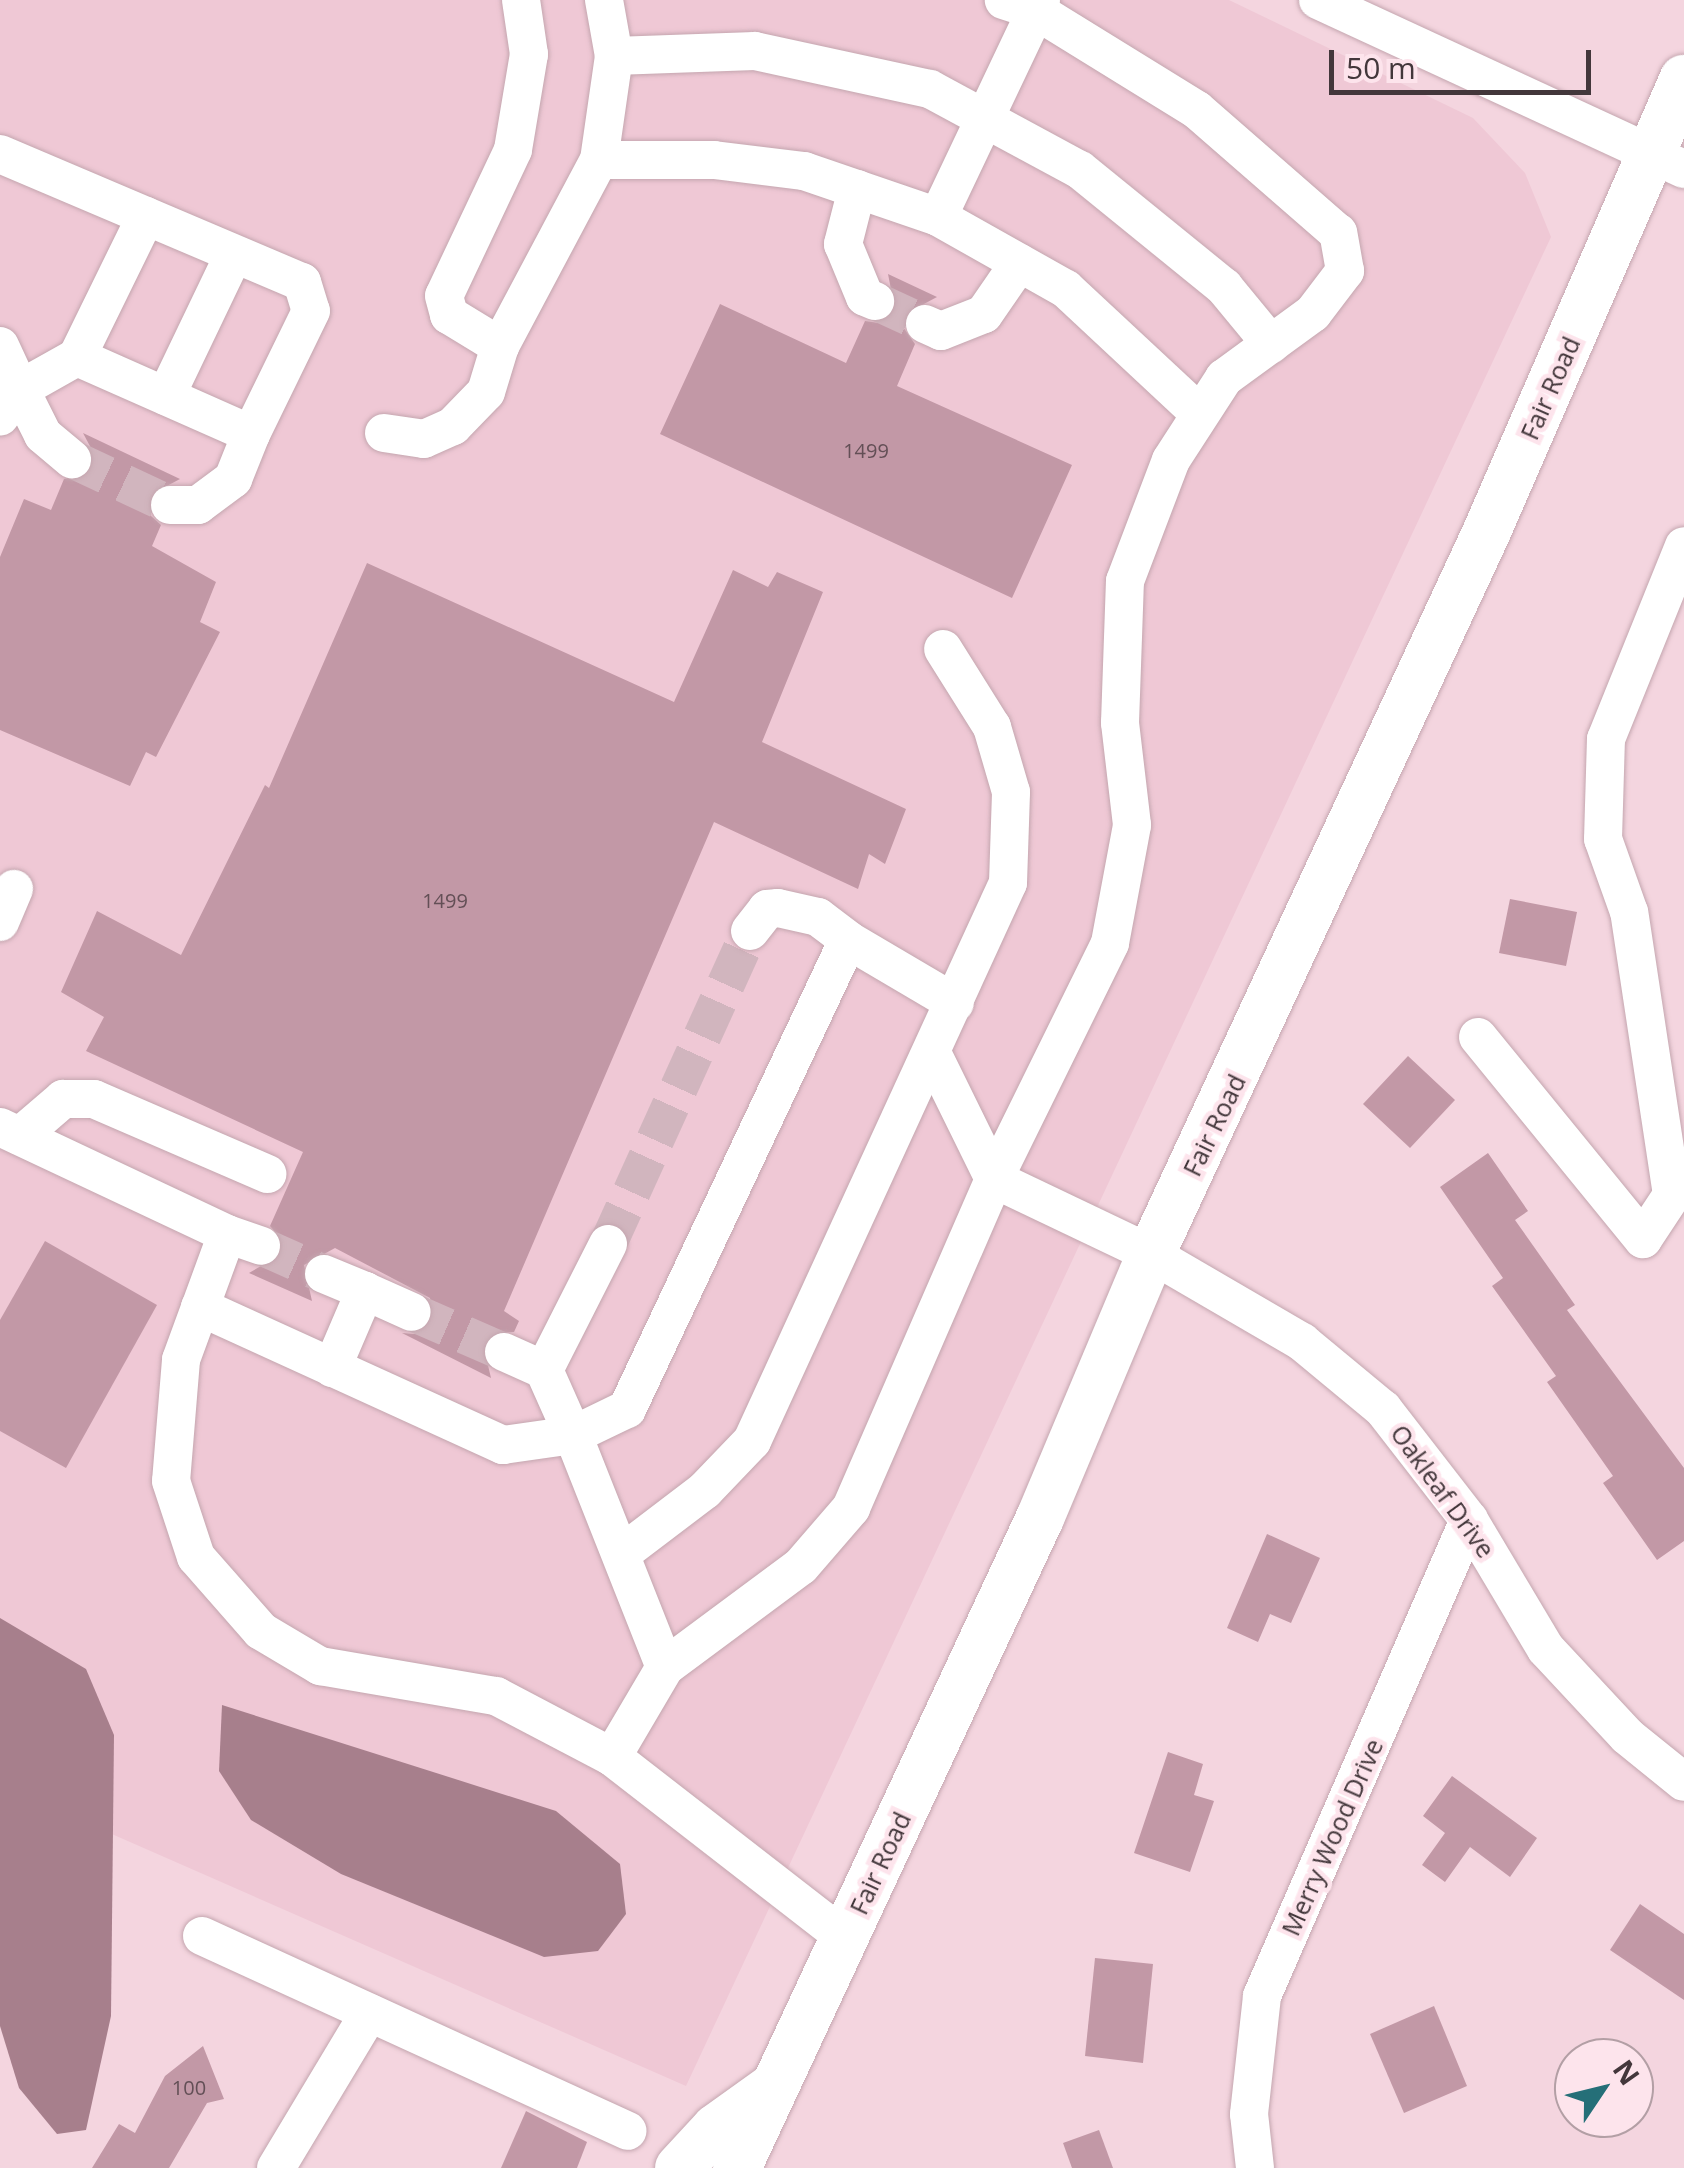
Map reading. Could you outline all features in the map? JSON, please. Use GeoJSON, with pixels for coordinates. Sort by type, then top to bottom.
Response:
{"type":"FeatureCollection","features":[{"type":"Feature","properties":{"kind":"main road","name":"Fair Road"},"geometry":{"type":"LineString","coordinates":[[738,2168],[1040,1518],[1151,1254],[1668,162],[1684,79]]}},
{"type":"Feature","properties":{"kind":"main road"},"geometry":{"type":"LineString","coordinates":[[679,2168],[716,2128],[776,2085]]}},
{"type":"Feature","properties":{"kind":"street"},"geometry":{"type":"LineString","coordinates":[[500,346],[454,320],[444,296],[512,150],[529,54],[520,0]]}},
{"type":"Feature","properties":{"kind":"street"},"geometry":{"type":"LineString","coordinates":[[384,433],[424,439],[453,426],[486,392],[500,346],[599,160],[614,56],[604,0]]}},
{"type":"Feature","properties":{"kind":"street"},"geometry":{"type":"LineString","coordinates":[[1332,3],[1668,162]]}},
{"type":"Feature","properties":{"kind":"street"},"geometry":{"type":"LineString","coordinates":[[612,1757],[665,1666],[801,1566],[851,1508],[994,1180],[1110,943],[1132,825],[1120,723],[1125,581],[1171,460],[1224,378],[1313,314],[1345,271],[1338,233],[1197,110],[1027,4],[988,121],[938,217]]}},
{"type":"Feature","properties":{"kind":"street"},"geometry":{"type":"LineString","coordinates":[[614,56],[755,51],[930,89],[1080,170],[1224,287],[1271,344]]}},
{"type":"Feature","properties":{"kind":"street"},"geometry":{"type":"LineString","coordinates":[[0,154],[302,282],[311,311],[251,434],[234,479],[198,506],[170,505]]}},
{"type":"Feature","properties":{"kind":"street"},"geometry":{"type":"LineString","coordinates":[[599,160],[714,160],[804,171],[938,217],[1066,290],[1200,414]]}},
{"type":"Feature","properties":{"kind":"street"},"geometry":{"type":"LineString","coordinates":[[857,189],[843,244],[865,297],[875,301]]}},
{"type":"Feature","properties":{"kind":"street"},"geometry":{"type":"LineString","coordinates":[[10,403],[77,357],[146,216]]}},
{"type":"Feature","properties":{"kind":"street"},"geometry":{"type":"LineString","coordinates":[[166,396],[234,254]]}},
{"type":"Feature","properties":{"kind":"street"},"geometry":{"type":"LineString","coordinates":[[925,324],[941,331],[984,314],[1019,263]]}},
{"type":"Feature","properties":{"kind":"street"},"geometry":{"type":"LineString","coordinates":[[0,346],[10,403],[72,460]]}},
{"type":"Feature","properties":{"kind":"street"},"geometry":{"type":"LineString","coordinates":[[77,357],[251,434]]}},
{"type":"Feature","properties":{"kind":"street"},"geometry":{"type":"LineString","coordinates":[[1478,1037],[1643,1239],[1672,1194],[1629,912],[1602,839],[1606,739],[1684,546]]}},
{"type":"Feature","properties":{"kind":"street"},"geometry":{"type":"LineString","coordinates":[[621,1554],[706,1490],[752,1441],[933,1055],[1008,883],[1011,792],[992,727],[943,649]]}},
{"type":"Feature","properties":{"kind":"street"},"geometry":{"type":"LineString","coordinates":[[750,930],[767,909],[818,917],[848,940],[956,1003]]}},
{"type":"Feature","properties":{"kind":"street"},"geometry":{"type":"LineString","coordinates":[[200,1308],[503,1445],[573,1435],[628,1408],[848,940]]}},
{"type":"Feature","properties":{"kind":"street"},"geometry":{"type":"LineString","coordinates":[[933,1055],[994,1180]]}},
{"type":"Feature","properties":{"kind":"street"},"geometry":{"type":"LineString","coordinates":[[10,1131],[63,1099],[94,1099],[267,1174]]}},
{"type":"Feature","properties":{"kind":"street"},"geometry":{"type":"LineString","coordinates":[[10,1131],[244,1240],[200,1308],[181,1360],[171,1480],[196,1557],[260,1631],[320,1666],[496,1696],[612,1757],[845,1938]]}},
{"type":"Feature","properties":{"kind":"street","name":"Oakleaf Drive"},"geometry":{"type":"LineString","coordinates":[[994,1180],[1151,1254],[1302,1342],[1383,1409],[1470,1520],[1546,1649],[1626,1736],[1684,1782]]}},
{"type":"Feature","properties":{"kind":"street"},"geometry":{"type":"LineString","coordinates":[[544,1370],[608,1244]]}},
{"type":"Feature","properties":{"kind":"street"},"geometry":{"type":"LineString","coordinates":[[324,1274],[412,1312]]}},
{"type":"Feature","properties":{"kind":"street"},"geometry":{"type":"LineString","coordinates":[[332,1368],[365,1291]]}},
{"type":"Feature","properties":{"kind":"street"},"geometry":{"type":"LineString","coordinates":[[504,1352],[544,1370],[665,1666]]}},
{"type":"Feature","properties":{"kind":"street","name":"Merry Wood Drive"},"geometry":{"type":"LineString","coordinates":[[1254,2168],[1249,2114],[1262,1996],[1470,1520]]}},
{"type":"Feature","properties":{"kind":"street"},"geometry":{"type":"LineString","coordinates":[[202,1936],[627,2131]]}},
{"type":"Feature","properties":{"kind":"street"},"geometry":{"type":"LineString","coordinates":[[276,2168],[370,2013]]}},
{"type":"Feature","properties":{"kind":"shaded area"},"geometry":{"type":"Polygon","coordinates":[[[0,0],[1229,0],[1473,118],[1525,173],[1551,237],[686,2086],[0,1785],[0,0]]]}},
{"type":"Feature","properties":{"kind":"shaded area"},"geometry":{"type":"Polygon","coordinates":[[[0,1618],[86,1669],[114,1735],[111,2016],[86,2130],[57,2134],[19,2088],[0,2026],[0,1618]]]}},
{"type":"Feature","properties":{"kind":"shaded area"},"geometry":{"type":"Polygon","coordinates":[[[222,1705],[556,1811],[620,1864],[626,1914],[598,1951],[544,1957],[341,1874],[251,1820],[219,1771],[222,1705]]]}},
{"type":"Feature","properties":{"kind":"building"},"geometry":{"type":"Polygon","coordinates":[[[888,274],[937,297],[905,314],[903,327],[915,344],[897,386],[1072,465],[1012,598],[660,434],[720,304],[846,363],[865,321],[879,323],[895,310],[888,274]]]}},
{"type":"Feature","properties":{"kind":"building"},"geometry":{"type":"Polygon","coordinates":[[[83,433],[180,479],[150,495],[150,515],[161,525],[152,546],[216,582],[200,622],[220,632],[156,757],[146,752],[130,786],[0,730],[0,557],[24,499],[51,510],[64,479],[90,473],[93,452],[83,433]]]}},
{"type":"Feature","properties":{"kind":"building"},"geometry":{"type":"Polygon","coordinates":[[[367,563],[674,702],[733,570],[768,587],[777,572],[823,592],[762,742],[906,809],[885,864],[869,854],[858,889],[714,822],[504,1311],[519,1321],[514,1332],[492,1333],[483,1344],[491,1378],[402,1333],[415,1334],[432,1322],[430,1298],[335,1248],[304,1265],[312,1301],[249,1273],[282,1254],[283,1241],[270,1226],[303,1152],[86,1051],[104,1017],[61,992],[97,911],[181,955],[265,785],[269,788],[367,563]]]}},
{"type":"Feature","properties":{"kind":"building"},"geometry":{"type":"Polygon","coordinates":[[[1510,899],[1577,912],[1566,966],[1499,953],[1510,899]]]}},
{"type":"Feature","properties":{"kind":"building"},"geometry":{"type":"Polygon","coordinates":[[[1408,1056],[1455,1100],[1410,1148],[1363,1104],[1408,1056]]]}},
{"type":"Feature","properties":{"kind":"building"},"geometry":{"type":"Polygon","coordinates":[[[1488,1153],[1528,1211],[1515,1220],[1575,1305],[1567,1310],[1684,1468],[1684,1541],[1657,1560],[1603,1483],[1613,1476],[1547,1382],[1556,1376],[1492,1286],[1503,1278],[1440,1187],[1488,1153]]]}},
{"type":"Feature","properties":{"kind":"building"},"geometry":{"type":"Polygon","coordinates":[[[45,1241],[157,1305],[66,1468],[0,1431],[0,1320],[45,1241]]]}},
{"type":"Feature","properties":{"kind":"building"},"geometry":{"type":"Polygon","coordinates":[[[1267,1534],[1320,1558],[1291,1623],[1270,1614],[1258,1642],[1227,1628],[1267,1534]]]}},
{"type":"Feature","properties":{"kind":"building"},"geometry":{"type":"Polygon","coordinates":[[[1168,1752],[1203,1764],[1194,1795],[1214,1801],[1190,1872],[1134,1853],[1168,1752]]]}},
{"type":"Feature","properties":{"kind":"building"},"geometry":{"type":"Polygon","coordinates":[[[1452,1776],[1537,1838],[1510,1877],[1470,1847],[1445,1882],[1422,1865],[1445,1833],[1423,1816],[1452,1776]]]}},
{"type":"Feature","properties":{"kind":"building"},"geometry":{"type":"Polygon","coordinates":[[[1640,1904],[1684,1934],[1684,2000],[1610,1950],[1640,1904]]]}},
{"type":"Feature","properties":{"kind":"building"},"geometry":{"type":"Polygon","coordinates":[[[1095,1958],[1153,1964],[1143,2063],[1085,2056],[1095,1958]]]}},
{"type":"Feature","properties":{"kind":"building"},"geometry":{"type":"Polygon","coordinates":[[[1434,2006],[1467,2086],[1404,2113],[1370,2034],[1434,2006]]]}},
{"type":"Feature","properties":{"kind":"building"},"geometry":{"type":"Polygon","coordinates":[[[203,2046],[224,2099],[207,2103],[169,2168],[92,2168],[119,2124],[135,2133],[165,2076],[203,2046]]]}},
{"type":"Feature","properties":{"kind":"building"},"geometry":{"type":"Polygon","coordinates":[[[526,2111],[587,2142],[577,2168],[501,2168],[526,2111]]]}},
{"type":"Feature","properties":{"kind":"building"},"geometry":{"type":"Polygon","coordinates":[[[1099,2130],[1113,2168],[1072,2168],[1063,2143],[1099,2130]]]}},
{"type":"Feature","properties":{"kind":"tunnel"},"geometry":{"type":"LineString","coordinates":[[875,301],[925,324]]}},
{"type":"Feature","properties":{"kind":"tunnel"},"geometry":{"type":"LineString","coordinates":[[72,459],[170,505]]}},
{"type":"Feature","properties":{"kind":"tunnel"},"geometry":{"type":"LineString","coordinates":[[608,1244],[750,931]]}},
{"type":"Feature","properties":{"kind":"tunnel"},"geometry":{"type":"LineString","coordinates":[[261,1246],[324,1274]]}},
{"type":"Feature","properties":{"kind":"tunnel"},"geometry":{"type":"LineString","coordinates":[[412,1312],[504,1352]]}}]}
